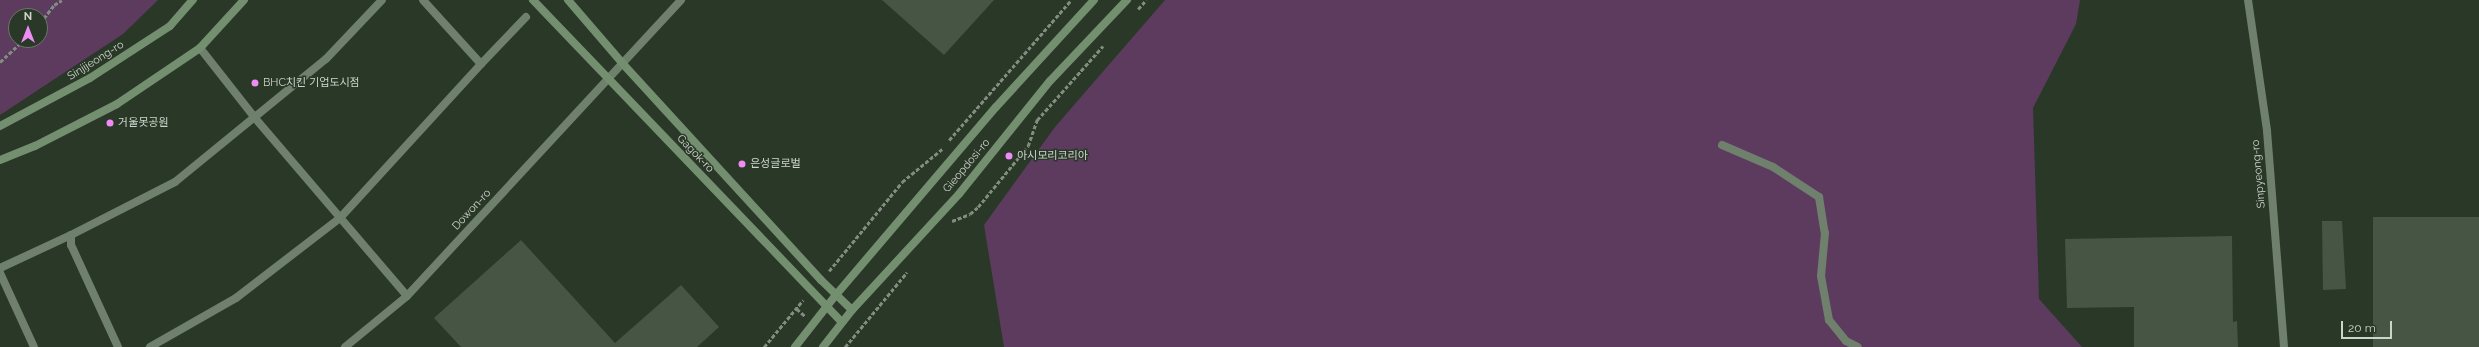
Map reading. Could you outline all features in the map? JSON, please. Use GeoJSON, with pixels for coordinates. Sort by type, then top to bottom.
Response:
{"type":"FeatureCollection","features":[{"type":"Feature","properties":{"kind":"street","name":"Sinjijeong-ro"},"geometry":{"type":"LineString","coordinates":[[0,126],[90,78],[170,26],[193,0]]}},
{"type":"Feature","properties":{"kind":"street"},"geometry":{"type":"LineString","coordinates":[[0,160],[35,146],[117,104],[200,48],[244,0]]}},
{"type":"Feature","properties":{"kind":"street"},"geometry":{"type":"LineString","coordinates":[[0,268],[71,235],[175,182],[326,59],[382,0]]}},
{"type":"Feature","properties":{"kind":"street"},"geometry":{"type":"LineString","coordinates":[[423,0],[481,64]]}},
{"type":"Feature","properties":{"kind":"street","name":"Gagok-ro"},"geometry":{"type":"LineString","coordinates":[[533,0],[842,322]]}},
{"type":"Feature","properties":{"kind":"street","name":"Gagok-ro"},"geometry":{"type":"LineString","coordinates":[[568,0],[623,64],[836,296],[852,310]]}},
{"type":"Feature","properties":{"kind":"street"},"geometry":{"type":"LineString","coordinates":[[623,64],[681,0]]}},
{"type":"Feature","properties":{"kind":"street","name":"Gieopdosi-ro"},"geometry":{"type":"LineString","coordinates":[[795,347],[826,307],[996,107],[1094,0]]}},
{"type":"Feature","properties":{"kind":"street","name":"Gieopdosi-ro"},"geometry":{"type":"LineString","coordinates":[[823,347],[852,310],[959,194],[1050,82],[1128,0]]}},
{"type":"Feature","properties":{"kind":"street","name":"Sinpyeong-ro"},"geometry":{"type":"LineString","coordinates":[[2248,0],[2267,130],[2284,347]]}},
{"type":"Feature","properties":{"kind":"street"},"geometry":{"type":"LineString","coordinates":[[150,347],[236,298],[340,218],[526,17]]}},
{"type":"Feature","properties":{"kind":"street"},"geometry":{"type":"LineString","coordinates":[[200,48],[255,118],[407,296]]}},
{"type":"Feature","properties":{"kind":"street","name":"Dowon-ro"},"geometry":{"type":"LineString","coordinates":[[345,347],[407,296],[623,64]]}},
{"type":"Feature","properties":{"kind":"street"},"geometry":{"type":"LineString","coordinates":[[1722,145],[1773,167],[1819,197],[1825,233],[1821,276],[1829,320],[1846,341],[1858,347]]}},
{"type":"Feature","properties":{"kind":"street"},"geometry":{"type":"LineString","coordinates":[[71,235],[71,245],[118,347]]}},
{"type":"Feature","properties":{"kind":"street"},"geometry":{"type":"LineString","coordinates":[[0,273],[34,347]]}},
{"type":"Feature","properties":{"kind":"path"},"geometry":{"type":"LineString","coordinates":[[48,13],[54,5],[62,0]]}},
{"type":"Feature","properties":{"kind":"path"},"geometry":{"type":"LineString","coordinates":[[832,267],[902,182],[942,149],[1071,0]]}},
{"type":"Feature","properties":{"kind":"path"},"geometry":{"type":"LineString","coordinates":[[1135,12],[1146,0]]}},
{"type":"Feature","properties":{"kind":"path"},"geometry":{"type":"LineString","coordinates":[[948,222],[970,214],[978,207],[1028,146],[1037,120],[1108,40]]}},
{"type":"Feature","properties":{"kind":"path"},"geometry":{"type":"LineString","coordinates":[[0,62],[15,48]]}},
{"type":"Feature","properties":{"kind":"path"},"geometry":{"type":"LineString","coordinates":[[845,347],[910,267]]}},
{"type":"Feature","properties":{"kind":"path"},"geometry":{"type":"LineString","coordinates":[[764,347],[797,309]]}},
{"type":"Feature","properties":{"kind":"shaded area"},"geometry":{"type":"Polygon","coordinates":[[[0,0],[158,0],[123,34],[0,115],[0,0]]]}},
{"type":"Feature","properties":{"kind":"shaded area"},"geometry":{"type":"Polygon","coordinates":[[[1165,0],[2080,0],[2076,24],[2033,108],[2039,299],[2082,347],[1004,347],[984,225],[1055,127],[1165,0]]]}},
{"type":"Feature","properties":{"kind":"building"},"geometry":{"type":"Polygon","coordinates":[[[882,0],[994,0],[944,55],[882,0]]]}},
{"type":"Feature","properties":{"kind":"building"},"geometry":{"type":"Polygon","coordinates":[[[2373,217],[2479,217],[2479,347],[2373,347],[2373,217]]]}},
{"type":"Feature","properties":{"kind":"building"},"geometry":{"type":"Polygon","coordinates":[[[2322,221],[2342,221],[2346,289],[2323,290],[2322,221]]]}},
{"type":"Feature","properties":{"kind":"building"},"geometry":{"type":"Polygon","coordinates":[[[2232,236],[2233,322],[2237,321],[2238,347],[2134,347],[2134,307],[2067,308],[2065,239],[2232,236]]]}},
{"type":"Feature","properties":{"kind":"building"},"geometry":{"type":"Polygon","coordinates":[[[521,240],[615,343],[681,285],[719,327],[697,347],[461,347],[434,318],[521,240]]]}},
{"type":"Feature","properties":{"kind":"place","name":"BHC치킨 기업도시점"},"geometry":{"type":"Point","coordinates":[255,83]}},
{"type":"Feature","properties":{"kind":"place","name":"거울못공원"},"geometry":{"type":"Point","coordinates":[110,123]}},
{"type":"Feature","properties":{"kind":"place","name":"아시모리코리아"},"geometry":{"type":"Point","coordinates":[1009,156]}},
{"type":"Feature","properties":{"kind":"place","name":"은성글로벌"},"geometry":{"type":"Point","coordinates":[742,164]}}]}
